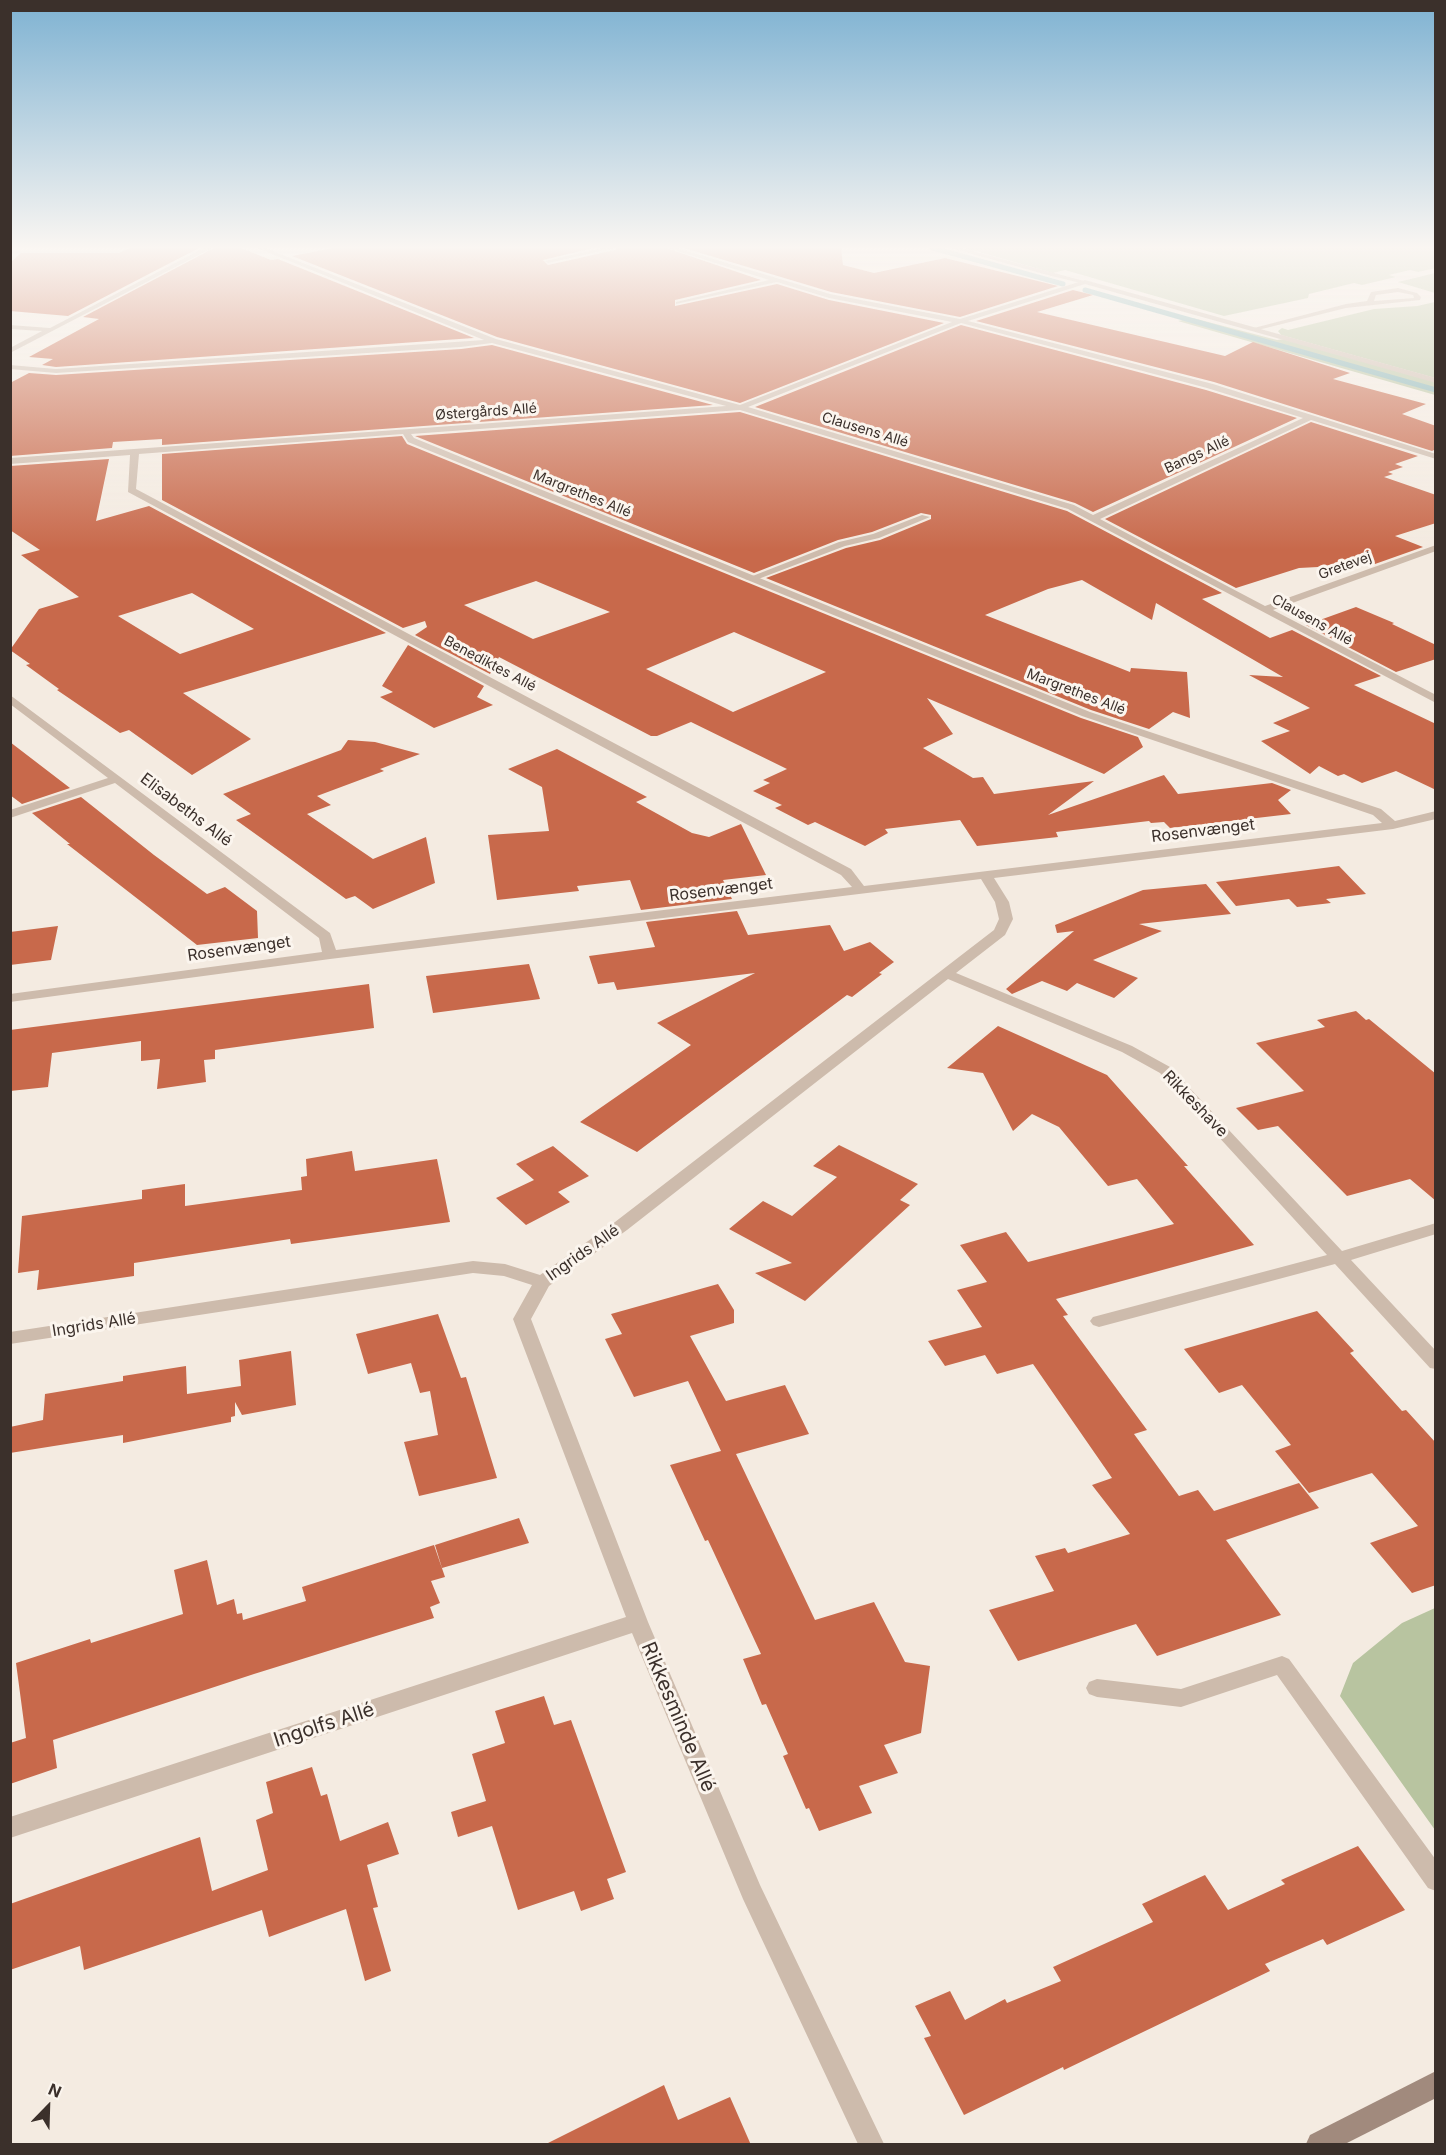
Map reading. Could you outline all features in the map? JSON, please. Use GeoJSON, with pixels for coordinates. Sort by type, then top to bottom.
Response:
{"type":"FeatureCollection","features":[{"type":"Feature","properties":{"kind":"main road"},"geometry":{"type":"LineString","coordinates":[[1319,2145],[1436,2084]]}},
{"type":"Feature","properties":{"kind":"street"},"geometry":{"type":"LineString","coordinates":[[10,367],[56,371],[405,349]]}},
{"type":"Feature","properties":{"kind":"street","name":"Clausens Allé"},"geometry":{"type":"LineString","coordinates":[[521,349],[741,407],[1045,498],[1094,518],[1436,700]]}},
{"type":"Feature","properties":{"kind":"street","name":"Østergårds Allé"},"geometry":{"type":"LineString","coordinates":[[10,461],[741,407],[890,349]]}},
{"type":"Feature","properties":{"kind":"street"},"geometry":{"type":"LineString","coordinates":[[1066,349],[1210,386],[1436,457]]}},
{"type":"Feature","properties":{"kind":"street"},"geometry":{"type":"LineString","coordinates":[[1322,349],[1436,381]]}},
{"type":"Feature","properties":{"kind":"street","name":"Bangs Allé"},"geometry":{"type":"LineString","coordinates":[[1094,518],[1311,417]]}},
{"type":"Feature","properties":{"kind":"street","name":"Margrethes Allé"},"geometry":{"type":"LineString","coordinates":[[406,432],[411,440],[1086,714],[1377,812],[1393,825]]}},
{"type":"Feature","properties":{"kind":"street","name":"Benediktes Allé"},"geometry":{"type":"LineString","coordinates":[[135,452],[131,490],[846,872],[862,891]]}},
{"type":"Feature","properties":{"kind":"street"},"geometry":{"type":"LineString","coordinates":[[750,579],[842,544],[876,536],[925,517]]}},
{"type":"Feature","properties":{"kind":"street","name":"Gretevej"},"geometry":{"type":"LineString","coordinates":[[1265,609],[1436,548]]}},
{"type":"Feature","properties":{"kind":"street","name":"Elisabeths Allé"},"geometry":{"type":"LineString","coordinates":[[10,699],[324,936],[330,955]]}},
{"type":"Feature","properties":{"kind":"street"},"geometry":{"type":"LineString","coordinates":[[10,814],[117,779]]}},
{"type":"Feature","properties":{"kind":"street","name":"Rosenvænget"},"geometry":{"type":"LineString","coordinates":[[10,998],[330,955],[1393,825],[1436,815]]}},
{"type":"Feature","properties":{"kind":"street","name":"Ingrids Allé"},"geometry":{"type":"LineString","coordinates":[[10,1338],[473,1267],[505,1270],[542,1282],[621,1226],[1000,932],[1006,920],[1002,902],[986,876]]}},
{"type":"Feature","properties":{"kind":"street","name":"Rikkeshave"},"geometry":{"type":"LineString","coordinates":[[947,974],[1127,1049],[1165,1070],[1436,1363]]}},
{"type":"Feature","properties":{"kind":"street"},"geometry":{"type":"LineString","coordinates":[[1099,1321],[1338,1258],[1436,1227]]}},
{"type":"Feature","properties":{"kind":"street","name":"Rikkesminde Allé"},"geometry":{"type":"LineString","coordinates":[[542,1282],[522,1318],[638,1622],[751,1891],[870,2145]]}},
{"type":"Feature","properties":{"kind":"street","name":"Ingolfs Allé"},"geometry":{"type":"LineString","coordinates":[[10,1828],[638,1622]]}},
{"type":"Feature","properties":{"kind":"street"},"geometry":{"type":"LineString","coordinates":[[1097,1688],[1181,1698],[1282,1665],[1436,1880]]}},
{"type":"Feature","properties":{"kind":"green space"},"geometry":{"type":"Polygon","coordinates":[[[1274,349],[1318,349],[1435,382],[1435,395],[1274,349]]]}},
{"type":"Feature","properties":{"kind":"green space"},"geometry":{"type":"Polygon","coordinates":[[[1330,349],[1435,349],[1435,378],[1330,349]]]}},
{"type":"Feature","properties":{"kind":"green space"},"geometry":{"type":"Polygon","coordinates":[[[1435,1608],[1435,1830],[1340,1696],[1353,1663],[1402,1623],[1435,1608]]]}},
{"type":"Feature","properties":{"kind":"building"},"geometry":{"type":"Polygon","coordinates":[[[45,349],[322,349],[56,367],[42,365],[53,359],[29,357],[45,349]]]}},
{"type":"Feature","properties":{"kind":"building"},"geometry":{"type":"Polygon","coordinates":[[[461,349],[505,349],[713,405],[162,445],[162,439],[113,442],[112,448],[10,456],[10,383],[29,373],[56,375],[461,349]]]}},
{"type":"Feature","properties":{"kind":"building"},"geometry":{"type":"Polygon","coordinates":[[[540,349],[879,349],[740,403],[540,349]]]}},
{"type":"Feature","properties":{"kind":"building"},"geometry":{"type":"Polygon","coordinates":[[[902,349],[1050,349],[1206,390],[1297,418],[1093,512],[1075,503],[755,407],[902,349]]]}},
{"type":"Feature","properties":{"kind":"building"},"geometry":{"type":"Polygon","coordinates":[[[1084,349],[1193,349],[1225,356],[1240,349],[1274,349],[1350,373],[1333,379],[1426,404],[1402,414],[1436,426],[1436,449],[1432,451],[1214,382],[1084,349]]]}},
{"type":"Feature","properties":{"kind":"building"},"geometry":{"type":"Polygon","coordinates":[[[740,412],[1067,511],[1222,593],[1202,599],[1270,638],[1292,630],[1381,676],[1354,685],[1436,724],[1436,790],[1396,771],[1362,783],[1344,774],[1338,776],[1319,766],[1310,774],[1261,741],[1290,731],[1273,723],[1310,708],[1249,675],[1283,677],[1156,603],[1152,620],[1082,580],[1048,589],[985,615],[1130,672],[1131,668],[1187,672],[1190,718],[1173,712],[1149,729],[1091,710],[766,578],[846,548],[880,540],[931,519],[931,515],[921,513],[872,532],[838,540],[754,573],[415,436],[740,412]]]}},
{"type":"Feature","properties":{"kind":"building"},"geometry":{"type":"Polygon","coordinates":[[[1311,422],[1418,456],[1395,464],[1403,467],[1388,472],[1393,474],[1384,477],[1436,495],[1436,523],[1395,536],[1423,547],[1375,564],[1299,568],[1236,588],[1105,519],[1311,422]]]}},
{"type":"Feature","properties":{"kind":"building"},"geometry":{"type":"Polygon","coordinates":[[[402,436],[407,444],[1081,718],[1138,737],[1143,747],[1104,774],[927,698],[953,734],[923,748],[973,778],[983,777],[994,794],[1094,781],[1048,815],[1164,775],[1178,794],[1272,783],[1291,790],[1278,800],[1291,814],[1170,828],[1164,822],[1151,823],[1149,821],[1056,832],[1058,837],[977,846],[960,820],[885,829],[888,833],[865,846],[815,822],[808,825],[775,808],[782,805],[753,791],[770,783],[763,780],[787,769],[691,722],[657,736],[651,736],[499,657],[490,674],[415,635],[427,627],[425,621],[403,628],[162,500],[162,454],[402,436]],[[536,581],[464,605],[533,639],[610,612],[536,581]],[[734,632],[646,669],[733,712],[826,672],[734,632]]]}},
{"type":"Feature","properties":{"kind":"building"},"geometry":{"type":"Polygon","coordinates":[[[109,459],[96,521],[149,506],[386,633],[183,693],[251,739],[192,775],[129,730],[120,733],[57,690],[59,689],[26,665],[30,664],[10,650],[39,609],[79,597],[21,555],[40,550],[10,530],[10,466],[109,459]],[[192,593],[118,616],[180,654],[254,629],[192,593]]]}},
{"type":"Feature","properties":{"kind":"building"},"geometry":{"type":"Polygon","coordinates":[[[1356,607],[1394,623],[1392,624],[1436,645],[1436,659],[1396,672],[1306,625],[1356,607]]]}},
{"type":"Feature","properties":{"kind":"building"},"geometry":{"type":"Polygon","coordinates":[[[408,645],[484,686],[477,697],[493,705],[434,728],[380,697],[393,692],[382,686],[408,645]]]}},
{"type":"Feature","properties":{"kind":"building"},"geometry":{"type":"Polygon","coordinates":[[[348,740],[375,742],[420,754],[380,769],[384,771],[317,796],[331,805],[307,814],[373,859],[426,837],[435,883],[373,909],[355,896],[346,899],[236,820],[251,814],[223,794],[341,750],[348,740]]]}},
{"type":"Feature","properties":{"kind":"building"},"geometry":{"type":"Polygon","coordinates":[[[10,742],[70,788],[22,804],[10,795],[10,742]]]}},
{"type":"Feature","properties":{"kind":"building"},"geometry":{"type":"Polygon","coordinates":[[[557,749],[647,797],[636,802],[692,833],[709,837],[741,824],[766,875],[723,880],[732,899],[641,910],[630,880],[577,886],[579,891],[497,900],[488,835],[549,831],[542,787],[508,769],[557,749]]]}},
{"type":"Feature","properties":{"kind":"building"},"geometry":{"type":"Polygon","coordinates":[[[81,797],[207,894],[225,887],[257,911],[258,938],[197,945],[67,844],[70,844],[32,813],[81,797]]]}},
{"type":"Feature","properties":{"kind":"building"},"geometry":{"type":"Polygon","coordinates":[[[1339,866],[1366,894],[1326,899],[1331,903],[1297,907],[1289,899],[1236,906],[1216,882],[1339,866]]]}},
{"type":"Feature","properties":{"kind":"building"},"geometry":{"type":"Polygon","coordinates":[[[1206,884],[1231,914],[1139,924],[1162,931],[1093,960],[1138,978],[1114,998],[1077,983],[1067,991],[1042,981],[1012,994],[1006,989],[1074,931],[1057,933],[1055,925],[1143,890],[1206,884]]]}},
{"type":"Feature","properties":{"kind":"building"},"geometry":{"type":"Polygon","coordinates":[[[737,911],[748,935],[830,925],[844,951],[870,942],[894,962],[852,997],[847,995],[637,1152],[580,1122],[691,1045],[657,1023],[755,973],[617,990],[614,982],[598,984],[589,956],[655,947],[646,922],[737,911]]]}},
{"type":"Feature","properties":{"kind":"building"},"geometry":{"type":"Polygon","coordinates":[[[58,926],[51,960],[10,965],[10,932],[58,926]]]}},
{"type":"Feature","properties":{"kind":"building"},"geometry":{"type":"Polygon","coordinates":[[[529,964],[540,999],[433,1013],[426,976],[529,964]]]}},
{"type":"Feature","properties":{"kind":"building"},"geometry":{"type":"Polygon","coordinates":[[[369,984],[374,1028],[215,1050],[215,1059],[204,1060],[206,1082],[157,1089],[160,1059],[141,1061],[141,1041],[52,1053],[48,1087],[10,1091],[10,1030],[369,984]]]}},
{"type":"Feature","properties":{"kind":"building"},"geometry":{"type":"Polygon","coordinates":[[[1356,1011],[1436,1074],[1436,1201],[1410,1179],[1347,1196],[1278,1126],[1258,1130],[1236,1108],[1304,1091],[1256,1043],[1325,1027],[1317,1020],[1356,1011]]]}},
{"type":"Feature","properties":{"kind":"building"},"geometry":{"type":"Polygon","coordinates":[[[998,1026],[1107,1075],[1254,1245],[1056,1299],[1068,1315],[1063,1316],[1147,1430],[1134,1434],[1179,1496],[1198,1490],[1214,1511],[1299,1483],[1319,1508],[1226,1540],[1281,1615],[1157,1656],[1136,1624],[1018,1661],[989,1610],[1054,1591],[1035,1556],[1065,1548],[1068,1553],[1130,1534],[1092,1485],[1112,1478],[1033,1364],[997,1374],[985,1355],[945,1366],[928,1341],[982,1327],[957,1290],[987,1282],[960,1245],[1006,1232],[1028,1262],[1174,1224],[1137,1179],[1108,1186],[1059,1127],[1032,1114],[1013,1131],[983,1073],[947,1068],[998,1026]]]}},
{"type":"Feature","properties":{"kind":"building"},"geometry":{"type":"Polygon","coordinates":[[[839,1145],[918,1184],[900,1200],[910,1205],[805,1301],[755,1273],[792,1263],[729,1229],[763,1201],[792,1216],[837,1177],[813,1166],[839,1145]]]}},
{"type":"Feature","properties":{"kind":"building"},"geometry":{"type":"Polygon","coordinates":[[[553,1146],[589,1176],[558,1192],[570,1202],[526,1225],[496,1198],[534,1180],[516,1164],[553,1146]]]}},
{"type":"Feature","properties":{"kind":"building"},"geometry":{"type":"Polygon","coordinates":[[[352,1151],[355,1171],[437,1159],[450,1222],[291,1244],[290,1239],[134,1263],[134,1276],[37,1290],[39,1270],[18,1273],[22,1216],[142,1199],[142,1190],[185,1184],[185,1206],[302,1190],[301,1177],[307,1176],[306,1159],[352,1151]]]}},
{"type":"Feature","properties":{"kind":"building"},"geometry":{"type":"Polygon","coordinates":[[[718,1284],[734,1310],[734,1323],[690,1336],[726,1401],[785,1385],[809,1434],[736,1454],[815,1620],[874,1602],[905,1662],[930,1666],[921,1733],[884,1745],[898,1773],[859,1786],[872,1813],[819,1831],[809,1808],[806,1809],[783,1756],[788,1754],[766,1704],[762,1705],[743,1659],[761,1654],[670,1465],[721,1451],[688,1381],[634,1397],[605,1339],[622,1334],[611,1314],[718,1284]]]}},
{"type":"Feature","properties":{"kind":"building"},"geometry":{"type":"Polygon","coordinates":[[[1317,1311],[1354,1351],[1350,1353],[1402,1411],[1406,1410],[1436,1443],[1436,1585],[1412,1593],[1370,1543],[1418,1526],[1372,1473],[1309,1493],[1275,1451],[1291,1445],[1242,1385],[1219,1393],[1184,1349],[1317,1311]]]}},
{"type":"Feature","properties":{"kind":"building"},"geometry":{"type":"Polygon","coordinates":[[[438,1314],[461,1378],[466,1377],[497,1478],[419,1496],[404,1442],[438,1435],[430,1391],[420,1393],[411,1363],[368,1374],[356,1334],[438,1314]]]}},
{"type":"Feature","properties":{"kind":"building"},"geometry":{"type":"Polygon","coordinates":[[[291,1351],[296,1405],[242,1415],[235,1402],[235,1416],[231,1417],[231,1422],[123,1443],[123,1435],[10,1453],[10,1427],[43,1420],[45,1394],[123,1381],[123,1376],[186,1366],[187,1394],[241,1386],[239,1360],[291,1351]]]}},
{"type":"Feature","properties":{"kind":"building"},"geometry":{"type":"Polygon","coordinates":[[[519,1518],[529,1543],[442,1568],[435,1545],[519,1518]]]}},
{"type":"Feature","properties":{"kind":"building"},"geometry":{"type":"Polygon","coordinates":[[[434,1545],[445,1577],[431,1581],[440,1603],[430,1607],[434,1618],[53,1740],[57,1768],[10,1784],[10,1743],[26,1738],[16,1663],[90,1639],[91,1643],[183,1614],[174,1570],[207,1560],[217,1605],[234,1599],[237,1614],[242,1613],[243,1620],[306,1601],[302,1587],[434,1545]]]}},
{"type":"Feature","properties":{"kind":"building"},"geometry":{"type":"Polygon","coordinates":[[[544,1696],[554,1725],[571,1720],[626,1872],[607,1879],[614,1899],[581,1911],[574,1891],[518,1910],[492,1826],[458,1837],[451,1812],[486,1801],[472,1754],[505,1743],[495,1711],[544,1696]]]}},
{"type":"Feature","properties":{"kind":"building"},"geometry":{"type":"Polygon","coordinates":[[[312,1767],[321,1796],[327,1794],[340,1841],[388,1822],[399,1854],[367,1865],[378,1907],[373,1908],[391,1971],[365,1981],[346,1909],[269,1937],[262,1910],[84,1970],[80,1946],[10,1970],[10,1904],[200,1837],[212,1891],[268,1870],[256,1820],[273,1813],[266,1782],[312,1767]]]}},
{"type":"Feature","properties":{"kind":"building"},"geometry":{"type":"Polygon","coordinates":[[[1358,1846],[1405,1910],[1327,1945],[1323,1939],[1265,1964],[1270,1971],[1064,2070],[1063,2067],[964,2115],[924,2038],[931,2036],[915,2006],[950,1991],[965,2020],[1005,1999],[1007,2003],[1061,1981],[1053,1967],[1153,1922],[1142,1904],[1205,1875],[1228,1910],[1285,1884],[1281,1880],[1358,1846]]]}},
{"type":"Feature","properties":{"kind":"building"},"geometry":{"type":"Polygon","coordinates":[[[664,2085],[678,2120],[730,2097],[751,2145],[544,2145],[664,2085]]]}},
{"type":"Feature","properties":{"kind":"waterway"},"geometry":{"type":"LineString","coordinates":[[1291,349],[1436,390]]}}]}
